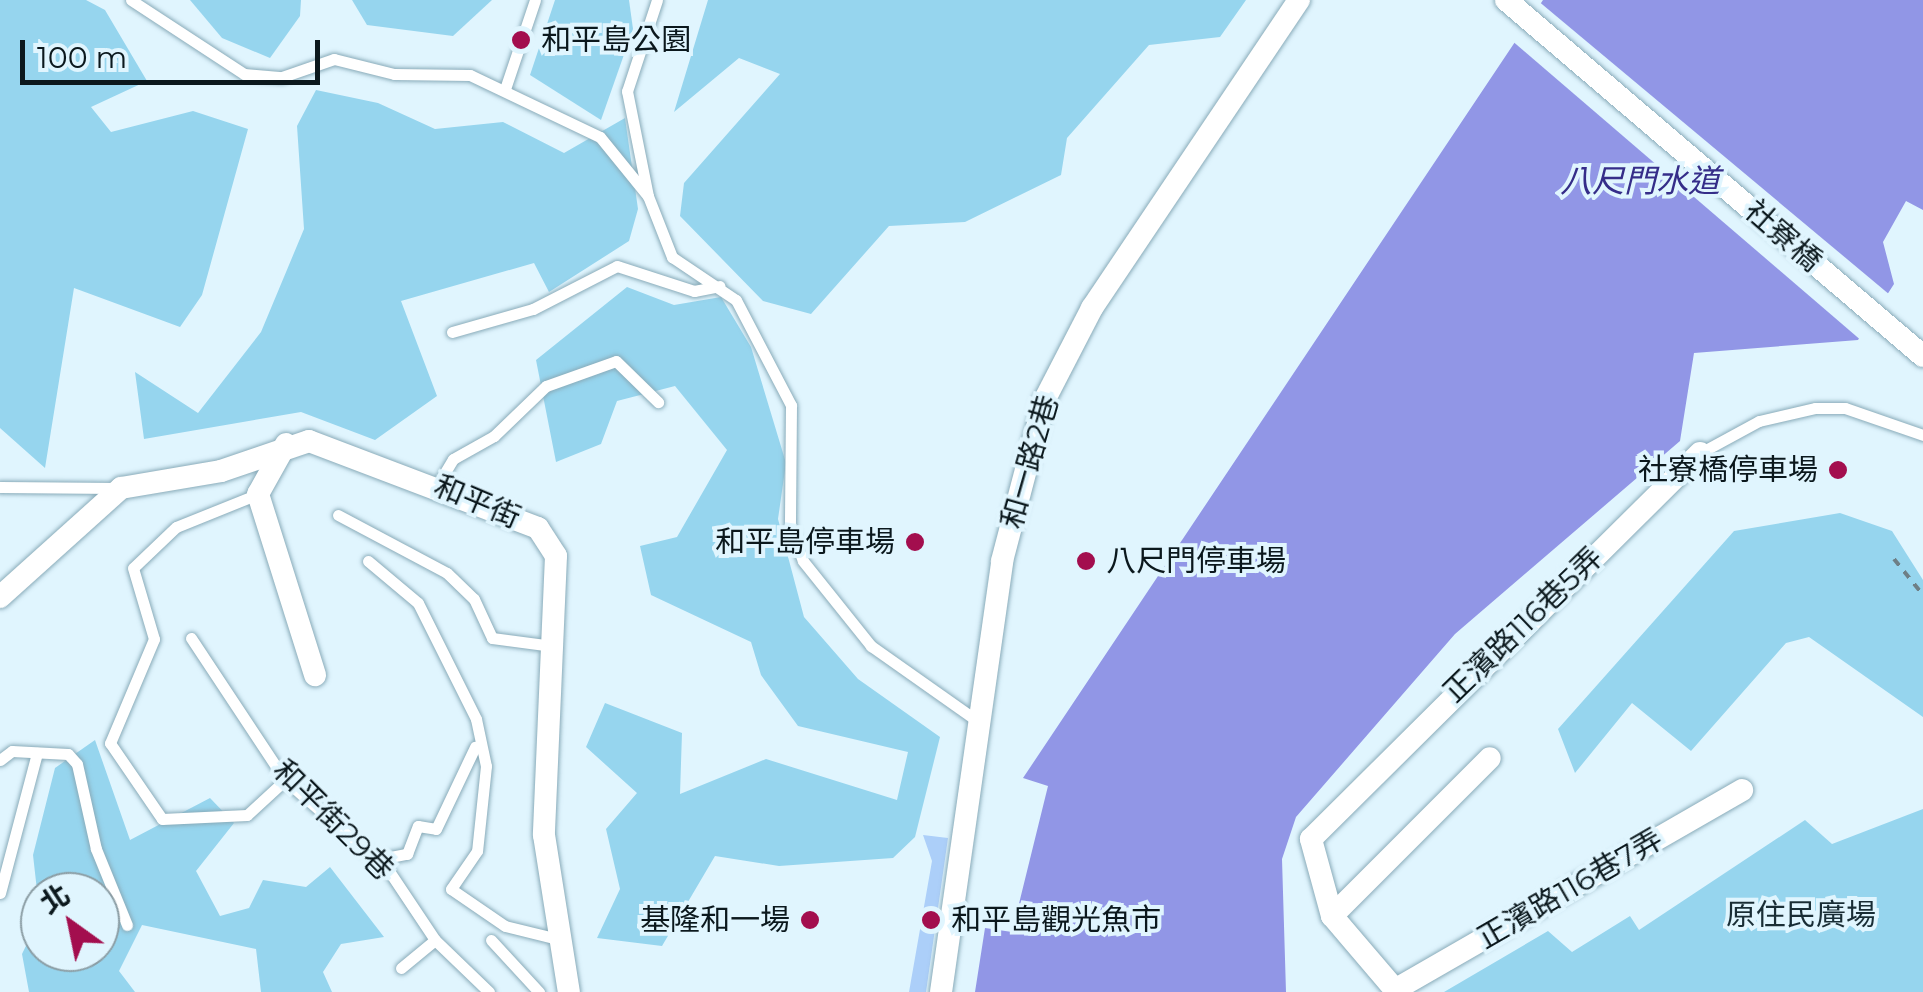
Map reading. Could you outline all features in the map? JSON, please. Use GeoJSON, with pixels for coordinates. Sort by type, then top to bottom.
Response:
{"type":"FeatureCollection","features":[{"type":"Feature","properties":{"kind":"street","name":"和一路2巷"},"geometry":{"type":"LineString","coordinates":[[941,992],[984,725],[1002,561],[1044,401],[1092,308],[1299,0]]}},
{"type":"Feature","properties":{"kind":"street","name":"社寮橋"},"geometry":{"type":"LineString","coordinates":[[1506,0],[1923,356]]}},
{"type":"Feature","properties":{"kind":"street","name":"和平街"},"geometry":{"type":"LineString","coordinates":[[121,488],[221,471],[286,444],[309,440],[438,484],[538,528],[556,556],[544,835],[569,992]]}},
{"type":"Feature","properties":{"kind":"street"},"geometry":{"type":"LineString","coordinates":[[286,444],[258,494],[316,675]]}},
{"type":"Feature","properties":{"kind":"street","name":"正濱路116巷5弄"},"geometry":{"type":"LineString","coordinates":[[1392,990],[1332,916],[1311,839],[1320,824],[1700,452]]}},
{"type":"Feature","properties":{"kind":"street"},"geometry":{"type":"LineString","coordinates":[[1,594],[121,488]]}},
{"type":"Feature","properties":{"kind":"street"},"geometry":{"type":"LineString","coordinates":[[1332,916],[1490,758]]}},
{"type":"Feature","properties":{"kind":"street","name":"正濱路116巷7弄"},"geometry":{"type":"LineString","coordinates":[[1392,990],[1742,790]]}},
{"type":"Feature","properties":{"kind":"lane"},"geometry":{"type":"LineString","coordinates":[[131,0],[244,74],[282,77],[334,59],[394,74],[470,75],[600,137],[648,196]]}},
{"type":"Feature","properties":{"kind":"lane"},"geometry":{"type":"LineString","coordinates":[[505,89],[535,0]]}},
{"type":"Feature","properties":{"kind":"lane"},"geometry":{"type":"LineString","coordinates":[[657,0],[627,91],[648,196],[672,256],[720,286],[791,404],[790,528],[803,561],[872,646],[984,725]]}},
{"type":"Feature","properties":{"kind":"lane"},"geometry":{"type":"LineString","coordinates":[[452,332],[533,309],[616,266],[694,291],[720,286]]}},
{"type":"Feature","properties":{"kind":"lane"},"geometry":{"type":"LineString","coordinates":[[438,484],[453,459],[494,436],[546,386],[616,361],[658,402]]}},
{"type":"Feature","properties":{"kind":"lane","name":"正濱路116巷5弄"},"geometry":{"type":"LineString","coordinates":[[1700,452],[1759,422],[1814,408],[1845,408],[1923,435]]}},
{"type":"Feature","properties":{"kind":"lane"},"geometry":{"type":"LineString","coordinates":[[0,487],[121,488]]}},
{"type":"Feature","properties":{"kind":"lane"},"geometry":{"type":"LineString","coordinates":[[258,494],[176,527],[133,568],[154,639],[110,743],[162,819],[247,815],[285,780]]}},
{"type":"Feature","properties":{"kind":"lane"},"geometry":{"type":"LineString","coordinates":[[338,514],[447,573],[474,599],[492,638],[552,646]]}},
{"type":"Feature","properties":{"kind":"lane"},"geometry":{"type":"LineString","coordinates":[[368,560],[418,603],[442,641],[476,719],[475,747],[436,830],[418,826],[407,854],[375,860]]}},
{"type":"Feature","properties":{"kind":"lane","name":"和平街29巷"},"geometry":{"type":"LineString","coordinates":[[191,638],[285,780],[375,860],[436,940],[488,992]]}},
{"type":"Feature","properties":{"kind":"lane"},"geometry":{"type":"LineString","coordinates":[[475,747],[486,766],[477,851],[451,889],[505,926],[562,941]]}},
{"type":"Feature","properties":{"kind":"lane"},"geometry":{"type":"LineString","coordinates":[[0,893],[37,753]]}},
{"type":"Feature","properties":{"kind":"lane"},"geometry":{"type":"LineString","coordinates":[[0,760],[37,753],[68,754],[76,764],[96,849],[128,925]]}},
{"type":"Feature","properties":{"kind":"lane"},"geometry":{"type":"LineString","coordinates":[[401,968],[436,940]]}},
{"type":"Feature","properties":{"kind":"lane"},"geometry":{"type":"LineString","coordinates":[[491,940],[539,992]]}},
{"type":"Feature","properties":{"kind":"path"},"geometry":{"type":"LineString","coordinates":[[1894,558],[1923,595]]}},
{"type":"Feature","properties":{"kind":"green space"},"geometry":{"type":"Polygon","coordinates":[[[0,0],[86,0],[105,10],[147,81],[91,107],[111,132],[193,111],[248,129],[202,295],[180,327],[74,288],[45,468],[0,428],[0,0]]]}},
{"type":"Feature","properties":{"kind":"green space"},"geometry":{"type":"Polygon","coordinates":[[[190,0],[301,0],[300,16],[270,58],[222,38],[190,0]]]}},
{"type":"Feature","properties":{"kind":"green space"},"geometry":{"type":"Polygon","coordinates":[[[352,0],[492,0],[453,36],[367,25],[352,0]]]}},
{"type":"Feature","properties":{"kind":"green space"},"geometry":{"type":"Polygon","coordinates":[[[555,0],[629,0],[633,29],[601,120],[530,75],[555,0]]]}},
{"type":"Feature","properties":{"kind":"green space"},"geometry":{"type":"Polygon","coordinates":[[[708,0],[1246,0],[1220,37],[1149,45],[1067,138],[1061,175],[965,222],[889,226],[811,314],[763,301],[680,216],[684,183],[780,74],[739,58],[674,112],[708,0]]]}},
{"type":"Feature","properties":{"kind":"green space"},"geometry":{"type":"Polygon","coordinates":[[[316,90],[378,103],[435,129],[503,122],[564,153],[625,118],[638,209],[629,241],[549,292],[534,263],[401,301],[437,396],[375,440],[301,412],[144,439],[135,372],[198,413],[261,332],[304,229],[297,126],[316,90]]]}},
{"type":"Feature","properties":{"kind":"green space"},"geometry":{"type":"Polygon","coordinates":[[[627,287],[674,305],[721,297],[751,347],[786,463],[778,519],[804,617],[858,679],[940,737],[915,837],[893,858],[779,866],[715,856],[662,946],[597,938],[620,889],[606,829],[637,793],[586,747],[605,703],[682,733],[680,794],[766,759],[897,800],[908,752],[798,726],[761,675],[751,642],[651,595],[640,546],[677,537],[727,450],[675,386],[617,401],[601,444],[556,462],[536,360],[627,287]]]}},
{"type":"Feature","properties":{"kind":"green space"},"geometry":{"type":"Polygon","coordinates":[[[1840,513],[1892,531],[1923,580],[1923,717],[1809,637],[1786,643],[1691,751],[1632,703],[1575,773],[1558,729],[1734,531],[1840,513]]]}},
{"type":"Feature","properties":{"kind":"green space"},"geometry":{"type":"Polygon","coordinates":[[[95,740],[130,840],[210,798],[234,823],[196,871],[220,916],[249,908],[263,880],[306,887],[330,867],[384,937],[341,944],[323,972],[332,992],[261,992],[256,949],[142,925],[120,969],[120,872],[35,872],[33,855],[55,768],[95,740]]]}},
{"type":"Feature","properties":{"kind":"green space","name":"原住民廣場"},"geometry":{"type":"Polygon","coordinates":[[[1923,809],[1923,992],[1444,992],[1548,931],[1572,952],[1630,916],[1639,930],[1805,820],[1832,844],[1923,809]]]}},
{"type":"Feature","properties":{"kind":"green space"},"geometry":{"type":"Polygon","coordinates":[[[25,972],[120,972],[135,992],[29,992],[25,972]]]}},
{"type":"Feature","properties":{"kind":"water","name":"八尺門水道"},"geometry":{"type":"Polygon","coordinates":[[[1543,0],[1923,0],[1923,210],[1906,201],[1883,242],[1894,284],[1858,340],[1694,353],[1680,441],[1455,634],[1296,817],[1282,859],[1286,992],[975,992],[985,928],[1012,932],[1048,786],[1023,778],[1543,0]]]}},
{"type":"Feature","properties":{"kind":"pier"},"geometry":{"type":"Polygon","coordinates":[[[1537,0],[1890,295],[1863,342],[1510,39],[1537,0]]]}},
{"type":"Feature","properties":{"kind":"building","name":"和平島觀光魚市"},"geometry":{"type":"Polygon","coordinates":[[[923,835],[948,838],[926,992],[909,992],[932,861],[923,835]]]}},
{"type":"Feature","properties":{"kind":"place","name":"和平島公園"},"geometry":{"type":"Point","coordinates":[521,40]}},
{"type":"Feature","properties":{"kind":"place","name":"社寮橋停車場"},"geometry":{"type":"Point","coordinates":[1838,470]}},
{"type":"Feature","properties":{"kind":"place","name":"和平島停車場"},"geometry":{"type":"Point","coordinates":[915,542]}},
{"type":"Feature","properties":{"kind":"place","name":"八尺門停車場"},"geometry":{"type":"Point","coordinates":[1086,561]}},
{"type":"Feature","properties":{"kind":"place","name":"基隆和一場"},"geometry":{"type":"Point","coordinates":[810,920]}},
{"type":"Feature","properties":{"kind":"place","name":"和平島觀光魚市"},"geometry":{"type":"Point","coordinates":[931,920]}}]}
